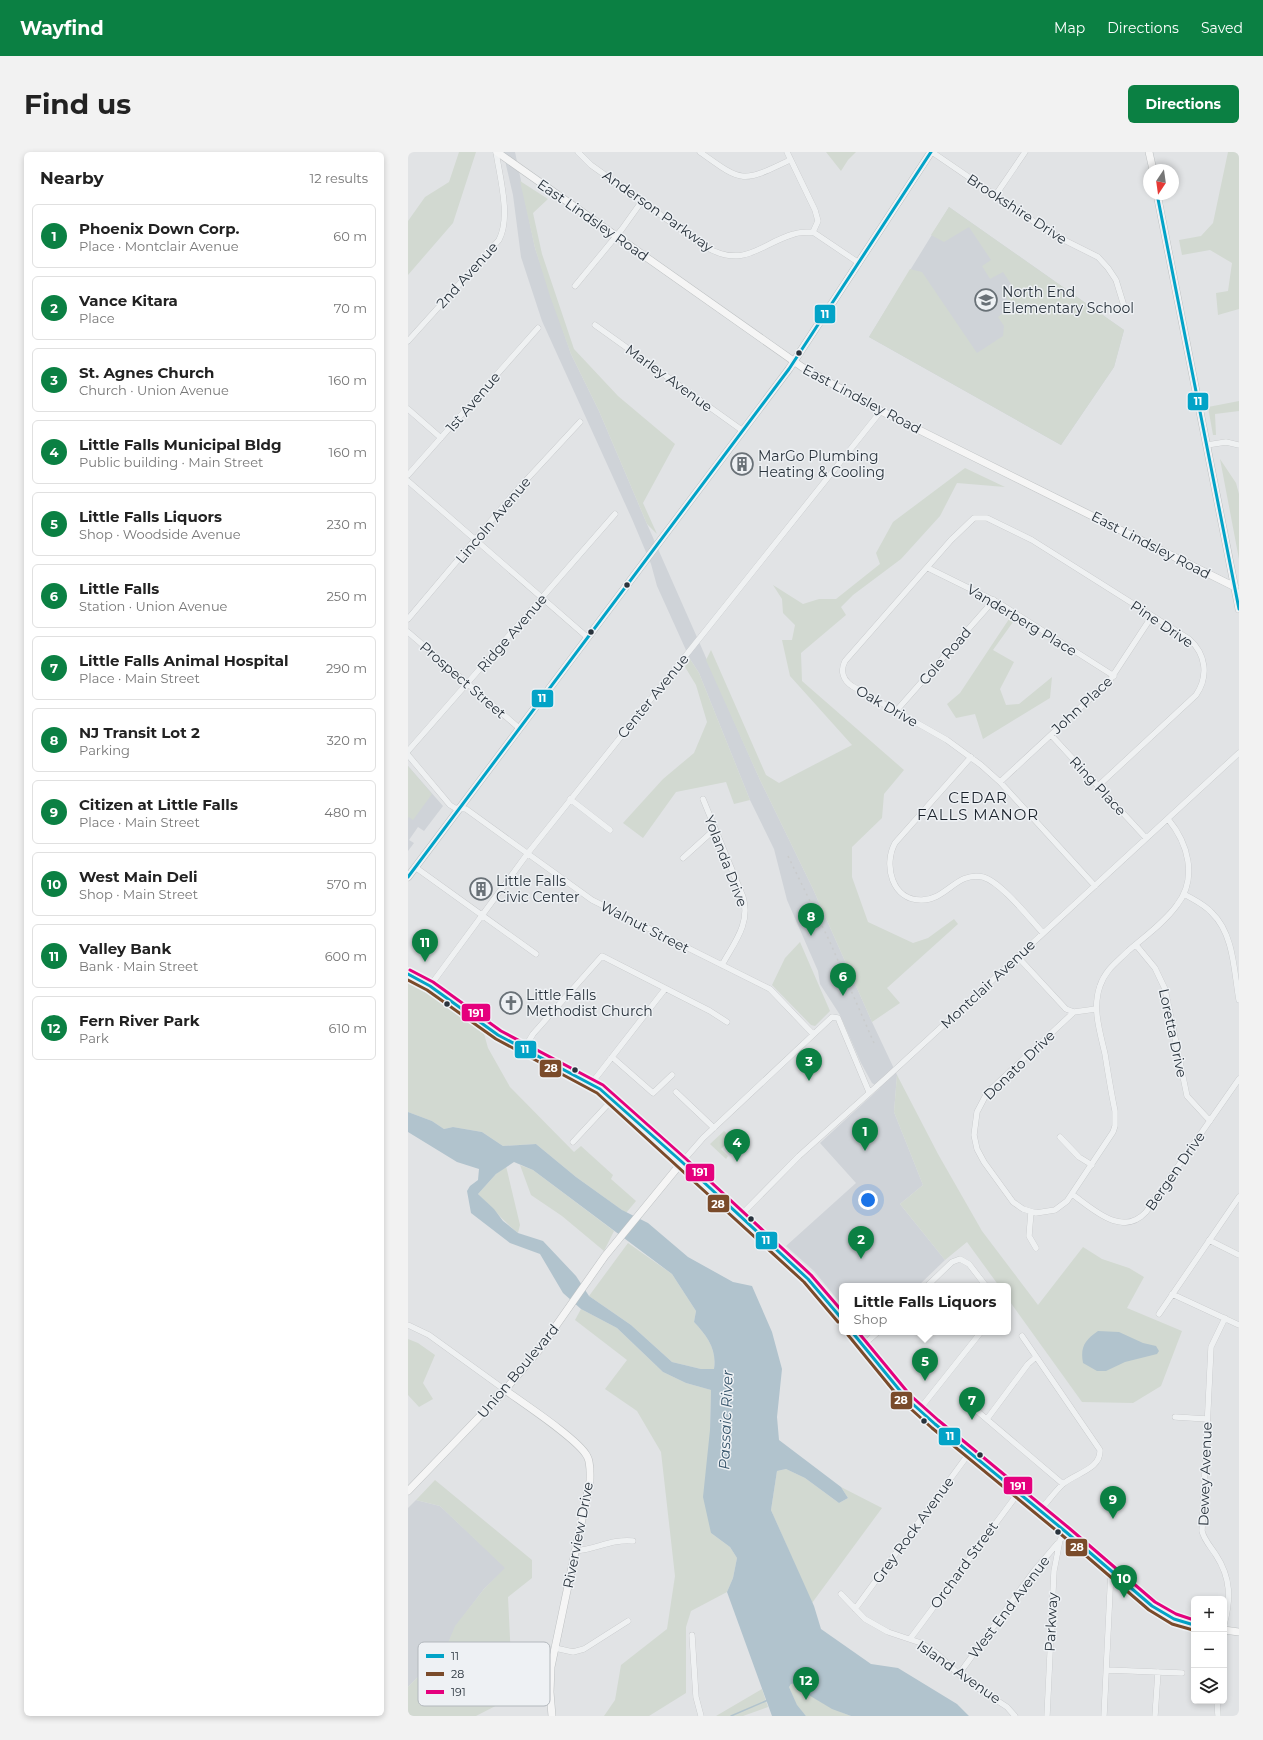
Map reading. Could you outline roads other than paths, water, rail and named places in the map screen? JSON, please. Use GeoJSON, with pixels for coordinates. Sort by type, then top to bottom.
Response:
{"type":"FeatureCollection","features":[{"type":"Feature","properties":{"kind":"main road","name":"East Lindsley Road"},"geometry":{"type":"LineString","coordinates":[[497,152],[794,362],[881,411],[1237,588]]}},
{"type":"Feature","properties":{"kind":"main road"},"geometry":{"type":"LineString","coordinates":[[408,877],[794,362],[932,152]]}},
{"type":"Feature","properties":{"kind":"main road"},"geometry":{"type":"LineString","coordinates":[[1149,152],[1152,164]]}},
{"type":"Feature","properties":{"kind":"main road"},"geometry":{"type":"LineString","coordinates":[[1158,200],[1237,588],[1239,609]]}},
{"type":"Feature","properties":{"kind":"main road"},"geometry":{"type":"LineString","coordinates":[[408,974],[430,986],[475,1020],[524,1049],[592,1084],[682,1162],[808,1280],[839,1316]]}},
{"type":"Feature","properties":{"kind":"main road","name":"Union Boulevard"},"geometry":{"type":"LineString","coordinates":[[408,1491],[505,1390],[539,1350],[606,1256],[682,1162]]}},
{"type":"Feature","properties":{"kind":"main road"},"geometry":{"type":"LineString","coordinates":[[855,1335],[892,1381],[919,1410],[1164,1614],[1191,1624]]}},
{"type":"Feature","properties":{"kind":"main road","name":"Riverview Drive"},"geometry":{"type":"LineString","coordinates":[[505,1390],[577,1443],[587,1456],[589,1463],[590,1481],[551,1667],[550,1692],[552,1716]]}},
{"type":"Feature","properties":{"kind":"main road"},"geometry":{"type":"LineString","coordinates":[[1227,1630],[1239,1632]]}},
{"type":"Feature","properties":{"kind":"street","name":"2nd Avenue"},"geometry":{"type":"LineString","coordinates":[[408,342],[499,240],[504,231],[505,217],[497,152]]}},
{"type":"Feature","properties":{"kind":"street","name":"Anderson Parkway"},"geometry":{"type":"LineString","coordinates":[[578,152],[591,165],[704,246],[726,254],[737,255],[754,253],[795,234],[813,232]]}},
{"type":"Feature","properties":{"kind":"street"},"geometry":{"type":"LineString","coordinates":[[700,152],[730,173],[743,177],[757,175],[790,160]]}},
{"type":"Feature","properties":{"kind":"street"},"geometry":{"type":"LineString","coordinates":[[787,152],[815,210],[818,221],[813,232],[859,262]]}},
{"type":"Feature","properties":{"kind":"street","name":"Brookshire Drive"},"geometry":{"type":"LineString","coordinates":[[932,152],[1052,234],[1098,257],[1116,280],[1124,306]]}},
{"type":"Feature","properties":{"kind":"street"},"geometry":{"type":"LineString","coordinates":[[995,196],[1025,152]]}},
{"type":"Feature","properties":{"kind":"street"},"geometry":{"type":"LineString","coordinates":[[575,286],[616,236],[642,201]]}},
{"type":"Feature","properties":{"kind":"street","name":"Marley Avenue"},"geometry":{"type":"LineString","coordinates":[[595,325],[743,431]]}},
{"type":"Feature","properties":{"kind":"street","name":"1st Avenue"},"geometry":{"type":"LineString","coordinates":[[408,476],[538,328]]}},
{"type":"Feature","properties":{"kind":"street"},"geometry":{"type":"LineString","coordinates":[[408,409],[441,438]]}},
{"type":"Feature","properties":{"kind":"street","name":"Center Avenue"},"geometry":{"type":"LineString","coordinates":[[430,986],[570,799],[881,411]]}},
{"type":"Feature","properties":{"kind":"street","name":"Lincoln Avenue"},"geometry":{"type":"LineString","coordinates":[[408,619],[476,541],[517,490],[580,422]]}},
{"type":"Feature","properties":{"kind":"street"},"geometry":{"type":"LineString","coordinates":[[1207,445],[1226,442],[1239,445]]}},
{"type":"Feature","properties":{"kind":"street"},"geometry":{"type":"LineString","coordinates":[[408,481],[588,637]]}},
{"type":"Feature","properties":{"kind":"street","name":"Ridge Avenue"},"geometry":{"type":"LineString","coordinates":[[408,752],[615,514]]}},
{"type":"Feature","properties":{"kind":"street","name":"Oak Drive"},"geometry":{"type":"LineString","coordinates":[[1010,529],[985,517],[974,518],[968,522],[845,661],[843,668],[844,678],[849,684],[947,740],[971,756],[1000,782],[1095,886]]}},
{"type":"Feature","properties":{"kind":"street","name":"Pine Drive"},"geometry":{"type":"LineString","coordinates":[[1010,529],[1043,546],[1189,639],[1195,645],[1204,661],[1203,681],[1193,699],[1098,786]]}},
{"type":"Feature","properties":{"kind":"street","name":"Vanderberg Place"},"geometry":{"type":"LineString","coordinates":[[928,568],[994,600],[1114,676]]}},
{"type":"Feature","properties":{"kind":"street","name":"Cole Road"},"geometry":{"type":"LineString","coordinates":[[896,711],[994,600]]}},
{"type":"Feature","properties":{"kind":"street","name":"John Place"},"geometry":{"type":"LineString","coordinates":[[1000,782],[1114,676],[1152,616]]}},
{"type":"Feature","properties":{"kind":"street","name":"Prospect Street"},"geometry":{"type":"LineString","coordinates":[[408,632],[519,728]]}},
{"type":"Feature","properties":{"kind":"street","name":"Ring Place"},"geometry":{"type":"LineString","coordinates":[[1051,735],[1146,838]]}},
{"type":"Feature","properties":{"kind":"street","name":"Montclair Avenue"},"geometry":{"type":"LineString","coordinates":[[739,1217],[799,1156],[886,1078],[1239,753]]}},
{"type":"Feature","properties":{"kind":"street","name":"Walnut Street"},"geometry":{"type":"LineString","coordinates":[[408,755],[450,805],[466,810],[592,900],[770,989],[813,1034]]}},
{"type":"Feature","properties":{"kind":"street"},"geometry":{"type":"LineString","coordinates":[[971,756],[895,843],[889,864],[893,880],[903,894],[920,900],[936,896],[962,878],[973,876],[987,879],[998,886],[1043,933]]}},
{"type":"Feature","properties":{"kind":"street"},"geometry":{"type":"LineString","coordinates":[[570,799],[610,830]]}},
{"type":"Feature","properties":{"kind":"street","name":"Yolanda Drive"},"geometry":{"type":"LineString","coordinates":[[703,799],[714,830],[740,889],[746,910],[744,925],[722,965]]}},
{"type":"Feature","properties":{"kind":"street"},"geometry":{"type":"LineString","coordinates":[[1036,1248],[1029,1236],[1031,1212],[1043,1213],[1055,1210],[1064,1205],[1111,1137],[1116,1119],[1096,1009],[1099,987],[1105,974],[1114,963],[1136,945],[1172,911],[1184,894],[1188,873],[1186,852],[1178,833],[1168,819]]}},
{"type":"Feature","properties":{"kind":"street"},"geometry":{"type":"LineString","coordinates":[[683,858],[714,830]]}},
{"type":"Feature","properties":{"kind":"street"},"geometry":{"type":"LineString","coordinates":[[415,867],[536,954]]}},
{"type":"Feature","properties":{"kind":"street"},"geometry":{"type":"LineString","coordinates":[[1184,894],[1207,908],[1217,918],[1224,929],[1228,941],[1239,1000]]}},
{"type":"Feature","properties":{"kind":"street","name":"Loretta Drive"},"geometry":{"type":"LineString","coordinates":[[1136,945],[1155,968],[1165,989],[1186,1096],[1210,1121]]}},
{"type":"Feature","properties":{"kind":"street"},"geometry":{"type":"LineString","coordinates":[[524,1049],[533,1034],[602,956],[710,1011],[727,1022]]}},
{"type":"Feature","properties":{"kind":"street"},"geometry":{"type":"LineString","coordinates":[[1017,956],[1066,1009],[1074,1012],[1096,1009]]}},
{"type":"Feature","properties":{"kind":"street"},"geometry":{"type":"LineString","coordinates":[[592,1084],[666,989]]}},
{"type":"Feature","properties":{"kind":"street","name":"Donato Drive"},"geometry":{"type":"LineString","coordinates":[[1031,1212],[1023,1209],[1013,1202],[984,1162],[977,1149],[974,1135],[977,1112],[987,1093],[1074,1012]]}},
{"type":"Feature","properties":{"kind":"street"},"geometry":{"type":"LineString","coordinates":[[682,1162],[714,1128],[830,1018],[838,1018],[869,1092]]}},
{"type":"Feature","properties":{"kind":"street"},"geometry":{"type":"LineString","coordinates":[[612,1057],[653,1093],[672,1074]]}},
{"type":"Feature","properties":{"kind":"street","name":"Bergen Drive"},"geometry":{"type":"LineString","coordinates":[[1072,1194],[1113,1222],[1125,1223],[1138,1219],[1146,1212],[1239,1079]]}},
{"type":"Feature","properties":{"kind":"street"},"geometry":{"type":"LineString","coordinates":[[676,1092],[714,1128]]}},
{"type":"Feature","properties":{"kind":"street"},"geometry":{"type":"LineString","coordinates":[[573,1142],[612,1100]]}},
{"type":"Feature","properties":{"kind":"street"},"geometry":{"type":"LineString","coordinates":[[1060,1137],[1079,1157],[1092,1165]]}},
{"type":"Feature","properties":{"kind":"street"},"geometry":{"type":"LineString","coordinates":[[1159,1314],[1239,1197]]}},
{"type":"Feature","properties":{"kind":"street"},"geometry":{"type":"LineString","coordinates":[[1209,1240],[1239,1255]]}},
{"type":"Feature","properties":{"kind":"street"},"geometry":{"type":"LineString","coordinates":[[930,1283],[952,1262],[960,1259],[969,1264],[984,1283]]}},
{"type":"Feature","properties":{"kind":"street"},"geometry":{"type":"LineString","coordinates":[[1172,1294],[1239,1325]]}},
{"type":"Feature","properties":{"kind":"street","name":"Dewey Avenue"},"geometry":{"type":"LineString","coordinates":[[1225,1318],[1211,1347],[1202,1531],[1205,1540],[1224,1567],[1228,1580],[1229,1600],[1227,1610]]}},
{"type":"Feature","properties":{"kind":"street","name":"Riverview Drive"},"geometry":{"type":"LineString","coordinates":[[408,1325],[423,1331],[436,1339],[505,1390]]}},
{"type":"Feature","properties":{"kind":"street"},"geometry":{"type":"LineString","coordinates":[[863,1345],[875,1335]]}},
{"type":"Feature","properties":{"kind":"street"},"geometry":{"type":"LineString","coordinates":[[919,1410],[979,1335]]}},
{"type":"Feature","properties":{"kind":"street"},"geometry":{"type":"LineString","coordinates":[[1022,1336],[1100,1450],[1100,1457],[1096,1463],[1064,1484],[1040,1510]]}},
{"type":"Feature","properties":{"kind":"street"},"geometry":{"type":"LineString","coordinates":[[987,1419],[1028,1364],[1036,1357]]}},
{"type":"Feature","properties":{"kind":"street"},"geometry":{"type":"LineString","coordinates":[[970,1405],[1064,1484]]}},
{"type":"Feature","properties":{"kind":"street"},"geometry":{"type":"LineString","coordinates":[[1175,1417],[1207,1419]]}},
{"type":"Feature","properties":{"kind":"street","name":"Grey Rock Avenue"},"geometry":{"type":"LineString","coordinates":[[855,1609],[970,1452]]}},
{"type":"Feature","properties":{"kind":"street","name":"Orchard Street"},"geometry":{"type":"LineString","coordinates":[[910,1639],[1019,1492]]}},
{"type":"Feature","properties":{"kind":"street","name":"Parkway"},"geometry":{"type":"LineString","coordinates":[[1047,1716],[1054,1571],[1060,1540],[1066,1532]]}},
{"type":"Feature","properties":{"kind":"street"},"geometry":{"type":"LineString","coordinates":[[575,1551],[593,1548],[619,1540],[633,1542]]}},
{"type":"Feature","properties":{"kind":"street","name":"West End Avenue"},"geometry":{"type":"LineString","coordinates":[[959,1674],[1034,1571],[1060,1540]]}},
{"type":"Feature","properties":{"kind":"street"},"geometry":{"type":"LineString","coordinates":[[1104,1716],[1111,1570]]}},
{"type":"Feature","properties":{"kind":"street","name":"Island Avenue"},"geometry":{"type":"LineString","coordinates":[[841,1594],[865,1620],[881,1629],[921,1643],[935,1652],[959,1674],[1007,1707],[1015,1716]]}},
{"type":"Feature","properties":{"kind":"street"},"geometry":{"type":"LineString","coordinates":[[555,1648],[573,1652],[584,1649],[628,1621]]}},
{"type":"Feature","properties":{"kind":"street"},"geometry":{"type":"LineString","coordinates":[[692,1634],[696,1697],[701,1716]]}},
{"type":"Feature","properties":{"kind":"street"},"geometry":{"type":"LineString","coordinates":[[1107,1670],[1182,1673]]}},
{"type":"Feature","properties":{"kind":"street"},"geometry":{"type":"LineString","coordinates":[[1155,1716],[1158,1672]]}},
{"type":"Feature","properties":{"kind":"street"},"geometry":{"type":"LineString","coordinates":[[1217,1704],[1218,1716]]}},
{"type":"Feature","properties":{"kind":"water","name":"Passaic River"},"geometry":{"type":"Polygon","coordinates":[[[408,1112],[432,1121],[444,1129],[453,1127],[482,1132],[503,1146],[536,1144],[576,1177],[622,1210],[648,1223],[688,1257],[733,1282],[752,1286],[772,1332],[782,1369],[777,1417],[779,1440],[841,1487],[848,1498],[839,1503],[805,1478],[786,1469],[777,1471],[771,1510],[814,1606],[821,1629],[871,1664],[898,1668],[957,1704],[969,1716],[851,1716],[832,1709],[807,1694],[796,1683],[791,1684],[789,1687],[797,1705],[806,1716],[772,1716],[727,1592],[733,1578],[737,1558],[730,1547],[711,1533],[703,1497],[710,1430],[711,1390],[686,1383],[663,1372],[617,1328],[581,1309],[563,1293],[540,1254],[510,1243],[471,1213],[467,1191],[470,1186],[478,1180],[479,1169],[457,1162],[408,1132],[408,1112]],[[514,1162],[496,1174],[478,1194],[494,1209],[503,1221],[518,1233],[543,1241],[576,1276],[589,1296],[631,1325],[672,1362],[701,1369],[714,1369],[714,1355],[710,1343],[694,1322],[696,1311],[672,1274],[533,1170],[514,1162]]]}},
{"type":"Feature","properties":{"kind":"water"},"geometry":{"type":"Polygon","coordinates":[[[1098,1331],[1119,1332],[1143,1343],[1156,1346],[1159,1351],[1157,1354],[1125,1362],[1106,1371],[1097,1371],[1083,1363],[1082,1353],[1084,1344],[1098,1331]]]}},
{"type":"Feature","properties":{"kind":"waterway"},"geometry":{"type":"LineString","coordinates":[[731,1716],[768,1700]]}},
{"type":"Feature","properties":{"kind":"railway"},"geometry":{"type":"LineString","coordinates":[[788,856],[829,940],[874,1043]]}},
{"type":"Feature","properties":{"kind":"place","name":"North End Elementary School"},"geometry":{"type":"Point","coordinates":[986,300]}},
{"type":"Feature","properties":{"kind":"place","name":"MarGo Plumbing Heating & Cooling"},"geometry":{"type":"Point","coordinates":[742,464]}},
{"type":"Feature","properties":{"kind":"place","name":"Little Falls Civic Center"},"geometry":{"type":"Point","coordinates":[481,889]}},
{"type":"Feature","properties":{"kind":"place","name":"NJ Transit Lot 2"},"geometry":{"type":"Point","coordinates":[811,936]}},
{"type":"Feature","properties":{"kind":"place","name":"Valley Bank"},"geometry":{"type":"Point","coordinates":[425,962]}},
{"type":"Feature","properties":{"kind":"place","name":"Little Falls"},"geometry":{"type":"Point","coordinates":[843,996]}},
{"type":"Feature","properties":{"kind":"place","name":"Little Falls Methodist Church"},"geometry":{"type":"Point","coordinates":[511,1003]}},
{"type":"Feature","properties":{"kind":"place","name":"St. Agnes Church"},"geometry":{"type":"Point","coordinates":[809,1081]}},
{"type":"Feature","properties":{"kind":"place","name":"Phoenix Down Corp."},"geometry":{"type":"Point","coordinates":[865,1151]}},
{"type":"Feature","properties":{"kind":"place","name":"Little Falls Municipal Bldg"},"geometry":{"type":"Point","coordinates":[737,1162]}},
{"type":"Feature","properties":{"kind":"place","name":"Vance Kitara"},"geometry":{"type":"Point","coordinates":[861,1259]}},
{"type":"Feature","properties":{"kind":"place","name":"Little Falls Liquors"},"geometry":{"type":"Point","coordinates":[925,1381]}},
{"type":"Feature","properties":{"kind":"place","name":"Little Falls Animal Hospital"},"geometry":{"type":"Point","coordinates":[972,1420]}},
{"type":"Feature","properties":{"kind":"place","name":"Citizen at Little Falls"},"geometry":{"type":"Point","coordinates":[1113,1519]}},
{"type":"Feature","properties":{"kind":"place","name":"West Main Deli"},"geometry":{"type":"Point","coordinates":[1124,1598]}},
{"type":"Feature","properties":{"kind":"place","name":"Fern River Park"},"geometry":{"type":"Point","coordinates":[806,1700]}},
{"type":"Feature","properties":{"kind":"district","name":"CEDAR FALLS MANOR"},"geometry":{"type":"Point","coordinates":[978,806]}}]}
